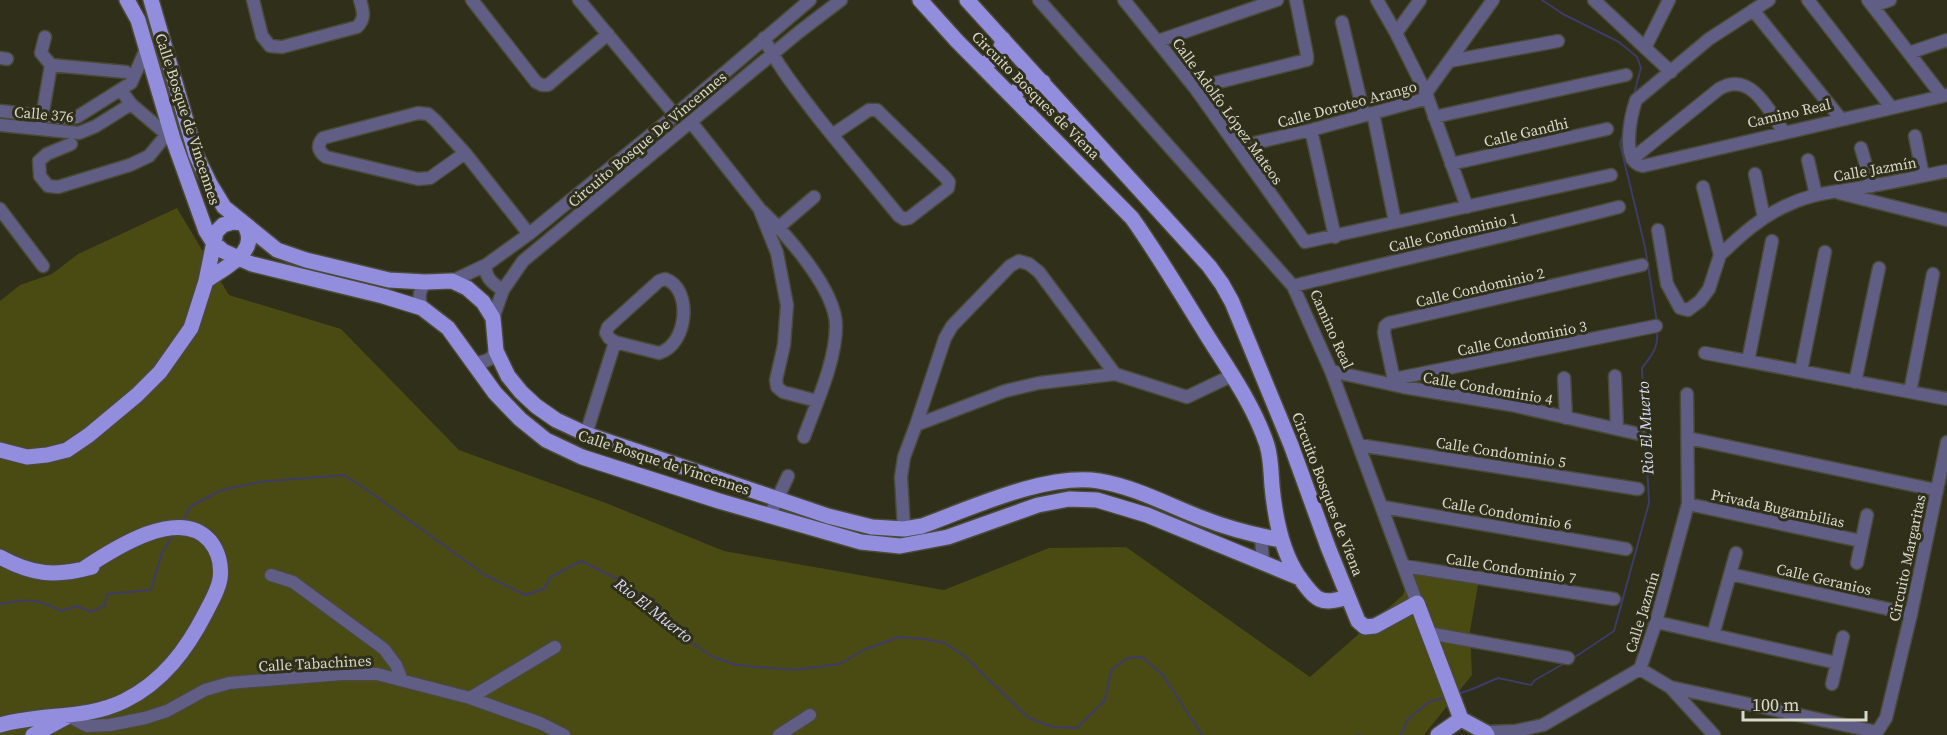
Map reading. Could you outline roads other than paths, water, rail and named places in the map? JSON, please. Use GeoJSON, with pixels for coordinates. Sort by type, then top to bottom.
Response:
{"type":"FeatureCollection","features":[{"type":"Feature","properties":{"kind":"main road","name":"Calle Bosque de Vincennes"},"geometry":{"type":"LineString","coordinates":[[127,0],[138,20],[147,47],[170,137],[206,231],[213,242],[223,251],[252,264],[383,296],[422,308],[448,328],[495,393],[520,419],[546,440],[582,457],[719,501],[861,542],[900,546],[948,537],[1038,505],[1069,499],[1097,500],[1148,515],[1300,578]]}},
{"type":"Feature","properties":{"kind":"main road","name":"Calle Bosque de Vincennes"},"geometry":{"type":"LineString","coordinates":[[151,0],[196,154],[224,207],[278,250],[306,260],[389,280],[452,281]]}},
{"type":"Feature","properties":{"kind":"main road","name":"Circuito Bosques de Viena"},"geometry":{"type":"LineString","coordinates":[[920,1],[1132,218],[1155,249],[1233,375],[1257,420],[1268,448],[1274,509],[1281,540],[1300,578],[1322,601],[1331,602],[1347,597],[1291,445],[1232,302],[1222,284],[1209,266],[967,0]]}},
{"type":"Feature","properties":{"kind":"main road"},"geometry":{"type":"LineString","coordinates":[[981,65],[992,62],[998,56],[1003,39]]}},
{"type":"Feature","properties":{"kind":"main road"},"geometry":{"type":"LineString","coordinates":[[1014,98],[1018,88],[1023,84],[1043,82]]}},
{"type":"Feature","properties":{"kind":"main road"},"geometry":{"type":"LineString","coordinates":[[0,450],[27,457],[67,450],[137,395],[160,372],[191,328],[206,281],[216,232],[224,225],[233,222],[243,223],[249,231],[250,242],[246,251],[206,281]]}},
{"type":"Feature","properties":{"kind":"main road"},"geometry":{"type":"LineString","coordinates":[[452,281],[467,288],[483,302],[493,318]]}},
{"type":"Feature","properties":{"kind":"main road","name":"Calle Bosque de Vincennes"},"geometry":{"type":"LineString","coordinates":[[493,318],[496,351],[508,376],[536,406],[556,420],[586,434],[828,516],[872,527],[904,529],[922,526],[1037,486],[1097,481],[1132,489],[1204,519],[1260,537],[1281,540]]}},
{"type":"Feature","properties":{"kind":"main road"},"geometry":{"type":"LineString","coordinates":[[1268,448],[1283,453],[1291,445]]}},
{"type":"Feature","properties":{"kind":"main road"},"geometry":{"type":"LineString","coordinates":[[1271,477],[1288,468],[1300,471]]}},
{"type":"Feature","properties":{"kind":"main road"},"geometry":{"type":"LineString","coordinates":[[0,557],[19,567],[43,573],[83,569],[127,543],[170,526],[192,529],[206,536],[216,549],[220,578],[216,593],[179,658],[143,690],[103,709],[68,716],[38,717],[0,725]]}},
{"type":"Feature","properties":{"kind":"main road"},"geometry":{"type":"LineString","coordinates":[[1347,597],[1358,621],[1365,627],[1375,626],[1417,603]]}},
{"type":"Feature","properties":{"kind":"main road","name":"Camino Real"},"geometry":{"type":"LineString","coordinates":[[1417,603],[1460,716]]}},
{"type":"Feature","properties":{"kind":"main road"},"geometry":{"type":"LineString","coordinates":[[36,734],[68,716]]}},
{"type":"Feature","properties":{"kind":"main road"},"geometry":{"type":"LineString","coordinates":[[1438,735],[1460,716],[1486,733]]}},
{"type":"Feature","properties":{"kind":"street"},"geometry":{"type":"LineString","coordinates":[[253,0],[262,36],[270,46],[282,47],[357,27],[362,23],[364,15],[360,0]]}},
{"type":"Feature","properties":{"kind":"street"},"geometry":{"type":"LineString","coordinates":[[472,0],[536,82],[542,85],[548,85],[608,34]]}},
{"type":"Feature","properties":{"kind":"street"},"geometry":{"type":"LineString","coordinates":[[579,0],[675,115]]}},
{"type":"Feature","properties":{"kind":"street"},"geometry":{"type":"LineString","coordinates":[[452,281],[486,265],[529,234],[675,115],[810,0]]}},
{"type":"Feature","properties":{"kind":"street","name":"Circuito Bosque De Vincennes"},"geometry":{"type":"LineString","coordinates":[[493,318],[503,290],[523,261],[841,0]]}},
{"type":"Feature","properties":{"kind":"street","name":"Camino Real"},"geometry":{"type":"LineString","coordinates":[[1039,0],[1293,286],[1331,371],[1417,603]]}},
{"type":"Feature","properties":{"kind":"street","name":"Calle Adolfo López Mateos"},"geometry":{"type":"LineString","coordinates":[[1124,0],[1195,88],[1305,242],[1335,237]]}},
{"type":"Feature","properties":{"kind":"street"},"geometry":{"type":"LineString","coordinates":[[1158,41],[1277,0]]}},
{"type":"Feature","properties":{"kind":"street"},"geometry":{"type":"LineString","coordinates":[[1195,88],[1306,60],[1307,55],[1296,0]]}},
{"type":"Feature","properties":{"kind":"street"},"geometry":{"type":"LineString","coordinates":[[1377,0],[1427,95],[1467,207]]}},
{"type":"Feature","properties":{"kind":"street"},"geometry":{"type":"LineString","coordinates":[[1396,33],[1420,0]]}},
{"type":"Feature","properties":{"kind":"street","name":"Calle Doroteo Arango"},"geometry":{"type":"LineString","coordinates":[[1238,147],[1311,130],[1427,95],[1493,0]]}},
{"type":"Feature","properties":{"kind":"street"},"geometry":{"type":"LineString","coordinates":[[1594,0],[1671,72]]}},
{"type":"Feature","properties":{"kind":"street"},"geometry":{"type":"LineString","coordinates":[[1646,48],[1669,0]]}},
{"type":"Feature","properties":{"kind":"street"},"geometry":{"type":"LineString","coordinates":[[1769,0],[1709,39],[1636,100],[1629,143],[1636,162],[1719,89],[1730,84],[1744,85],[1755,91],[1784,132]]}},
{"type":"Feature","properties":{"kind":"street"},"geometry":{"type":"LineString","coordinates":[[1809,0],[1891,107]]}},
{"type":"Feature","properties":{"kind":"street"},"geometry":{"type":"LineString","coordinates":[[1890,0],[1871,3],[1944,96]]}},
{"type":"Feature","properties":{"kind":"street"},"geometry":{"type":"LineString","coordinates":[[1753,10],[1841,119]]}},
{"type":"Feature","properties":{"kind":"street"},"geometry":{"type":"LineString","coordinates":[[1342,22],[1369,114],[1395,222]]}},
{"type":"Feature","properties":{"kind":"street"},"geometry":{"type":"LineString","coordinates":[[45,37],[41,53],[51,65],[126,72]]}},
{"type":"Feature","properties":{"kind":"street"},"geometry":{"type":"LineString","coordinates":[[764,38],[772,55],[832,135],[899,216],[904,219],[909,218],[948,188],[948,182],[916,146],[873,109],[832,135]]}},
{"type":"Feature","properties":{"kind":"street"},"geometry":{"type":"LineString","coordinates":[[1909,53],[1947,40]]}},
{"type":"Feature","properties":{"kind":"street"},"geometry":{"type":"LineString","coordinates":[[1450,61],[1558,41]]}},
{"type":"Feature","properties":{"kind":"street","name":"Calle 376"},"geometry":{"type":"LineString","coordinates":[[0,111],[42,117],[77,117],[122,90],[132,81],[147,47]]}},
{"type":"Feature","properties":{"kind":"street"},"geometry":{"type":"LineString","coordinates":[[40,130],[51,65]]}},
{"type":"Feature","properties":{"kind":"street"},"geometry":{"type":"LineString","coordinates":[[1434,117],[1626,75]]}},
{"type":"Feature","properties":{"kind":"street"},"geometry":{"type":"LineString","coordinates":[[71,144],[47,154],[39,161],[40,176],[48,186],[58,187],[130,165],[149,156],[170,137],[131,104],[122,90]]}},
{"type":"Feature","properties":{"kind":"street","name":"Camino Real"},"geometry":{"type":"LineString","coordinates":[[1636,162],[1944,96]]}},
{"type":"Feature","properties":{"kind":"street","name":"Calle 376"},"geometry":{"type":"LineString","coordinates":[[0,128],[79,133],[96,126],[131,104]]}},
{"type":"Feature","properties":{"kind":"street"},"geometry":{"type":"LineString","coordinates":[[465,153],[430,178],[418,179],[327,157],[321,154],[318,148],[323,138],[423,113],[432,117],[465,153],[529,234]]}},
{"type":"Feature","properties":{"kind":"street"},"geometry":{"type":"LineString","coordinates":[[691,122],[759,208],[779,227],[825,288],[831,301],[837,327],[832,357],[804,437]]}},
{"type":"Feature","properties":{"kind":"street","name":"Calle Gandhi"},"geometry":{"type":"LineString","coordinates":[[1451,164],[1607,129]]}},
{"type":"Feature","properties":{"kind":"street"},"geometry":{"type":"LineString","coordinates":[[1311,130],[1335,237],[1611,175]]}},
{"type":"Feature","properties":{"kind":"street"},"geometry":{"type":"LineString","coordinates":[[1914,136],[1923,176]]}},
{"type":"Feature","properties":{"kind":"street"},"geometry":{"type":"LineString","coordinates":[[1861,148],[1872,186]]}},
{"type":"Feature","properties":{"kind":"street"},"geometry":{"type":"LineString","coordinates":[[1808,160],[1816,195]]}},
{"type":"Feature","properties":{"kind":"street","name":"Calle Jazmín"},"geometry":{"type":"LineString","coordinates":[[1720,255],[1742,234],[1789,204],[1816,195],[1947,171]]}},
{"type":"Feature","properties":{"kind":"street"},"geometry":{"type":"LineString","coordinates":[[1755,174],[1764,218]]}},
{"type":"Feature","properties":{"kind":"street"},"geometry":{"type":"LineString","coordinates":[[1658,230],[1667,284],[1674,300],[1684,310],[1696,304],[1709,289],[1720,255],[1703,187]]}},
{"type":"Feature","properties":{"kind":"street"},"geometry":{"type":"LineString","coordinates":[[1832,192],[1947,220]]}},
{"type":"Feature","properties":{"kind":"street"},"geometry":{"type":"LineString","coordinates":[[779,227],[814,197]]}},
{"type":"Feature","properties":{"kind":"street","name":"Calle Condominio 1"},"geometry":{"type":"LineString","coordinates":[[1293,286],[1471,242],[1529,231],[1619,207]]}},
{"type":"Feature","properties":{"kind":"street"},"geometry":{"type":"LineString","coordinates":[[759,208],[777,253],[787,305],[784,345],[776,380],[777,387],[783,392],[817,401]]}},
{"type":"Feature","properties":{"kind":"street"},"geometry":{"type":"LineString","coordinates":[[0,209],[43,266]]}},
{"type":"Feature","properties":{"kind":"street"},"geometry":{"type":"LineString","coordinates":[[1748,361],[1772,241]]}},
{"type":"Feature","properties":{"kind":"street"},"geometry":{"type":"LineString","coordinates":[[1801,371],[1825,252]]}},
{"type":"Feature","properties":{"kind":"street"},"geometry":{"type":"LineString","coordinates":[[904,529],[901,477],[904,457],[945,338],[952,326],[1010,266],[1018,261],[1029,264],[1039,272],[1115,374]]}},
{"type":"Feature","properties":{"kind":"street"},"geometry":{"type":"LineString","coordinates":[[486,265],[485,271],[488,278],[503,290]]}},
{"type":"Feature","properties":{"kind":"street","name":"Calle Condominio 2"},"geometry":{"type":"LineString","coordinates":[[1395,382],[1384,333],[1385,326],[1389,323],[1642,265]]}},
{"type":"Feature","properties":{"kind":"street"},"geometry":{"type":"LineString","coordinates":[[1855,382],[1879,268]]}},
{"type":"Feature","properties":{"kind":"street"},"geometry":{"type":"LineString","coordinates":[[1910,392],[1933,274]]}},
{"type":"Feature","properties":{"kind":"street"},"geometry":{"type":"LineString","coordinates":[[665,279],[676,285],[680,292],[684,316],[680,334],[671,347],[659,352],[615,342],[606,333],[608,327],[659,281],[665,279]]}},
{"type":"Feature","properties":{"kind":"street"},"geometry":{"type":"LineString","coordinates":[[422,308],[419,299],[420,290],[425,282]]}},
{"type":"Feature","properties":{"kind":"street","name":"Calle Condominio 3"},"geometry":{"type":"LineString","coordinates":[[1395,382],[1656,326]]}},
{"type":"Feature","properties":{"kind":"street"},"geometry":{"type":"LineString","coordinates":[[586,434],[615,342]]}},
{"type":"Feature","properties":{"kind":"street"},"geometry":{"type":"LineString","coordinates":[[474,363],[494,357],[496,351]]}},
{"type":"Feature","properties":{"kind":"street"},"geometry":{"type":"LineString","coordinates":[[1705,353],[1947,399]]}},
{"type":"Feature","properties":{"kind":"street","name":"Calle Condominio 4"},"geometry":{"type":"LineString","coordinates":[[1331,371],[1511,405],[1639,434]]}},
{"type":"Feature","properties":{"kind":"street"},"geometry":{"type":"LineString","coordinates":[[916,425],[1005,391],[1039,383],[1115,374],[1187,397],[1233,375]]}},
{"type":"Feature","properties":{"kind":"street"},"geometry":{"type":"LineString","coordinates":[[1615,376],[1617,429]]}},
{"type":"Feature","properties":{"kind":"street"},"geometry":{"type":"LineString","coordinates":[[1564,378],[1566,418]]}},
{"type":"Feature","properties":{"kind":"street","name":"Calle Jazmín"},"geometry":{"type":"LineString","coordinates":[[1486,733],[1515,731],[1543,725],[1640,669],[1656,622],[1688,504],[1687,394]]}},
{"type":"Feature","properties":{"kind":"street","name":"Circuito Margaritas"},"geometry":{"type":"LineString","coordinates":[[1688,438],[1936,490],[1911,614],[1886,718],[1876,734]]}},
{"type":"Feature","properties":{"kind":"street"},"geometry":{"type":"LineString","coordinates":[[1936,490],[1947,442]]}},
{"type":"Feature","properties":{"kind":"street","name":"Calle Condominio 5"},"geometry":{"type":"LineString","coordinates":[[1359,445],[1638,489]]}},
{"type":"Feature","properties":{"kind":"street"},"geometry":{"type":"LineString","coordinates":[[770,515],[788,476]]}},
{"type":"Feature","properties":{"kind":"street","name":"Privada Bugambilias"},"geometry":{"type":"LineString","coordinates":[[1688,504],[1861,541]]}},
{"type":"Feature","properties":{"kind":"street","name":"Calle Condominio 6"},"geometry":{"type":"LineString","coordinates":[[1383,507],[1626,549]]}},
{"type":"Feature","properties":{"kind":"street","name":"Privada Bugambilias"},"geometry":{"type":"LineString","coordinates":[[1857,563],[1867,515]]}},
{"type":"Feature","properties":{"kind":"street"},"geometry":{"type":"LineString","coordinates":[[1260,537],[1263,563]]}},
{"type":"Feature","properties":{"kind":"street"},"geometry":{"type":"LineString","coordinates":[[1713,635],[1736,553]]}},
{"type":"Feature","properties":{"kind":"street","name":"Calle Condominio 7"},"geometry":{"type":"LineString","coordinates":[[1404,566],[1614,599]]}},
{"type":"Feature","properties":{"kind":"street","name":"Calle Geranios"},"geometry":{"type":"LineString","coordinates":[[1730,574],[1911,614]]}},
{"type":"Feature","properties":{"kind":"street"},"geometry":{"type":"LineString","coordinates":[[271,575],[293,582],[384,649],[396,665],[402,680]]}},
{"type":"Feature","properties":{"kind":"street"},"geometry":{"type":"LineString","coordinates":[[1656,622],[1837,663]]}},
{"type":"Feature","properties":{"kind":"street"},"geometry":{"type":"LineString","coordinates":[[1428,633],[1568,658]]}},
{"type":"Feature","properties":{"kind":"street"},"geometry":{"type":"LineString","coordinates":[[1832,684],[1843,637]]}},
{"type":"Feature","properties":{"kind":"street"},"geometry":{"type":"LineString","coordinates":[[470,698],[555,647]]}},
{"type":"Feature","properties":{"kind":"street"},"geometry":{"type":"LineString","coordinates":[[1640,669],[1670,687],[1714,735]]}},
{"type":"Feature","properties":{"kind":"street","name":"Calle Tabachines"},"geometry":{"type":"LineString","coordinates":[[68,716],[87,726],[127,722],[167,711],[204,690],[229,683],[342,674],[377,675],[470,698],[540,723],[564,735]]}},
{"type":"Feature","properties":{"kind":"street"},"geometry":{"type":"LineString","coordinates":[[1670,687],[1876,734]]}},
{"type":"Feature","properties":{"kind":"street"},"geometry":{"type":"LineString","coordinates":[[779,735],[810,715]]}},
{"type":"Feature","properties":{"kind":"waterway","name":"Rio El Muerto"},"geometry":{"type":"LineString","coordinates":[[1542,0],[1563,14],[1619,42],[1637,57],[1641,68],[1634,94]]}},
{"type":"Feature","properties":{"kind":"waterway","name":"Rio El Muerto"},"geometry":{"type":"LineString","coordinates":[[1624,129],[1620,144],[1645,247],[1657,322]]}},
{"type":"Feature","properties":{"kind":"waterway","name":"Rio El Muerto"},"geometry":{"type":"LineString","coordinates":[[1572,659],[1614,631],[1649,503],[1642,368],[1656,346],[1657,331]]}},
{"type":"Feature","properties":{"kind":"waterway","name":"Rio El Muerto"},"geometry":{"type":"LineString","coordinates":[[182,521],[191,506],[222,490],[259,482],[344,475],[485,575],[525,595],[544,589],[551,577],[581,561],[625,583],[691,642],[711,656],[736,665],[794,670],[840,664],[864,650],[899,637],[924,639],[945,643],[964,656],[1029,718],[1053,727],[1077,728],[1105,700],[1111,671],[1127,658],[1142,657],[1163,675],[1202,735]]}},
{"type":"Feature","properties":{"kind":"waterway","name":"Rio El Muerto"},"geometry":{"type":"LineString","coordinates":[[0,604],[31,601],[61,611],[77,606],[91,612],[105,605],[107,594],[151,590],[162,553],[174,533]]}},
{"type":"Feature","properties":{"kind":"waterway","name":"Rio El Muerto"},"geometry":{"type":"LineString","coordinates":[[1458,694],[1498,678],[1531,685],[1535,680],[1565,663]]}},
{"type":"Feature","properties":{"kind":"waterway","name":"Rio El Muerto"},"geometry":{"type":"LineString","coordinates":[[1401,735],[1408,719],[1429,702],[1447,697]]}}]}
